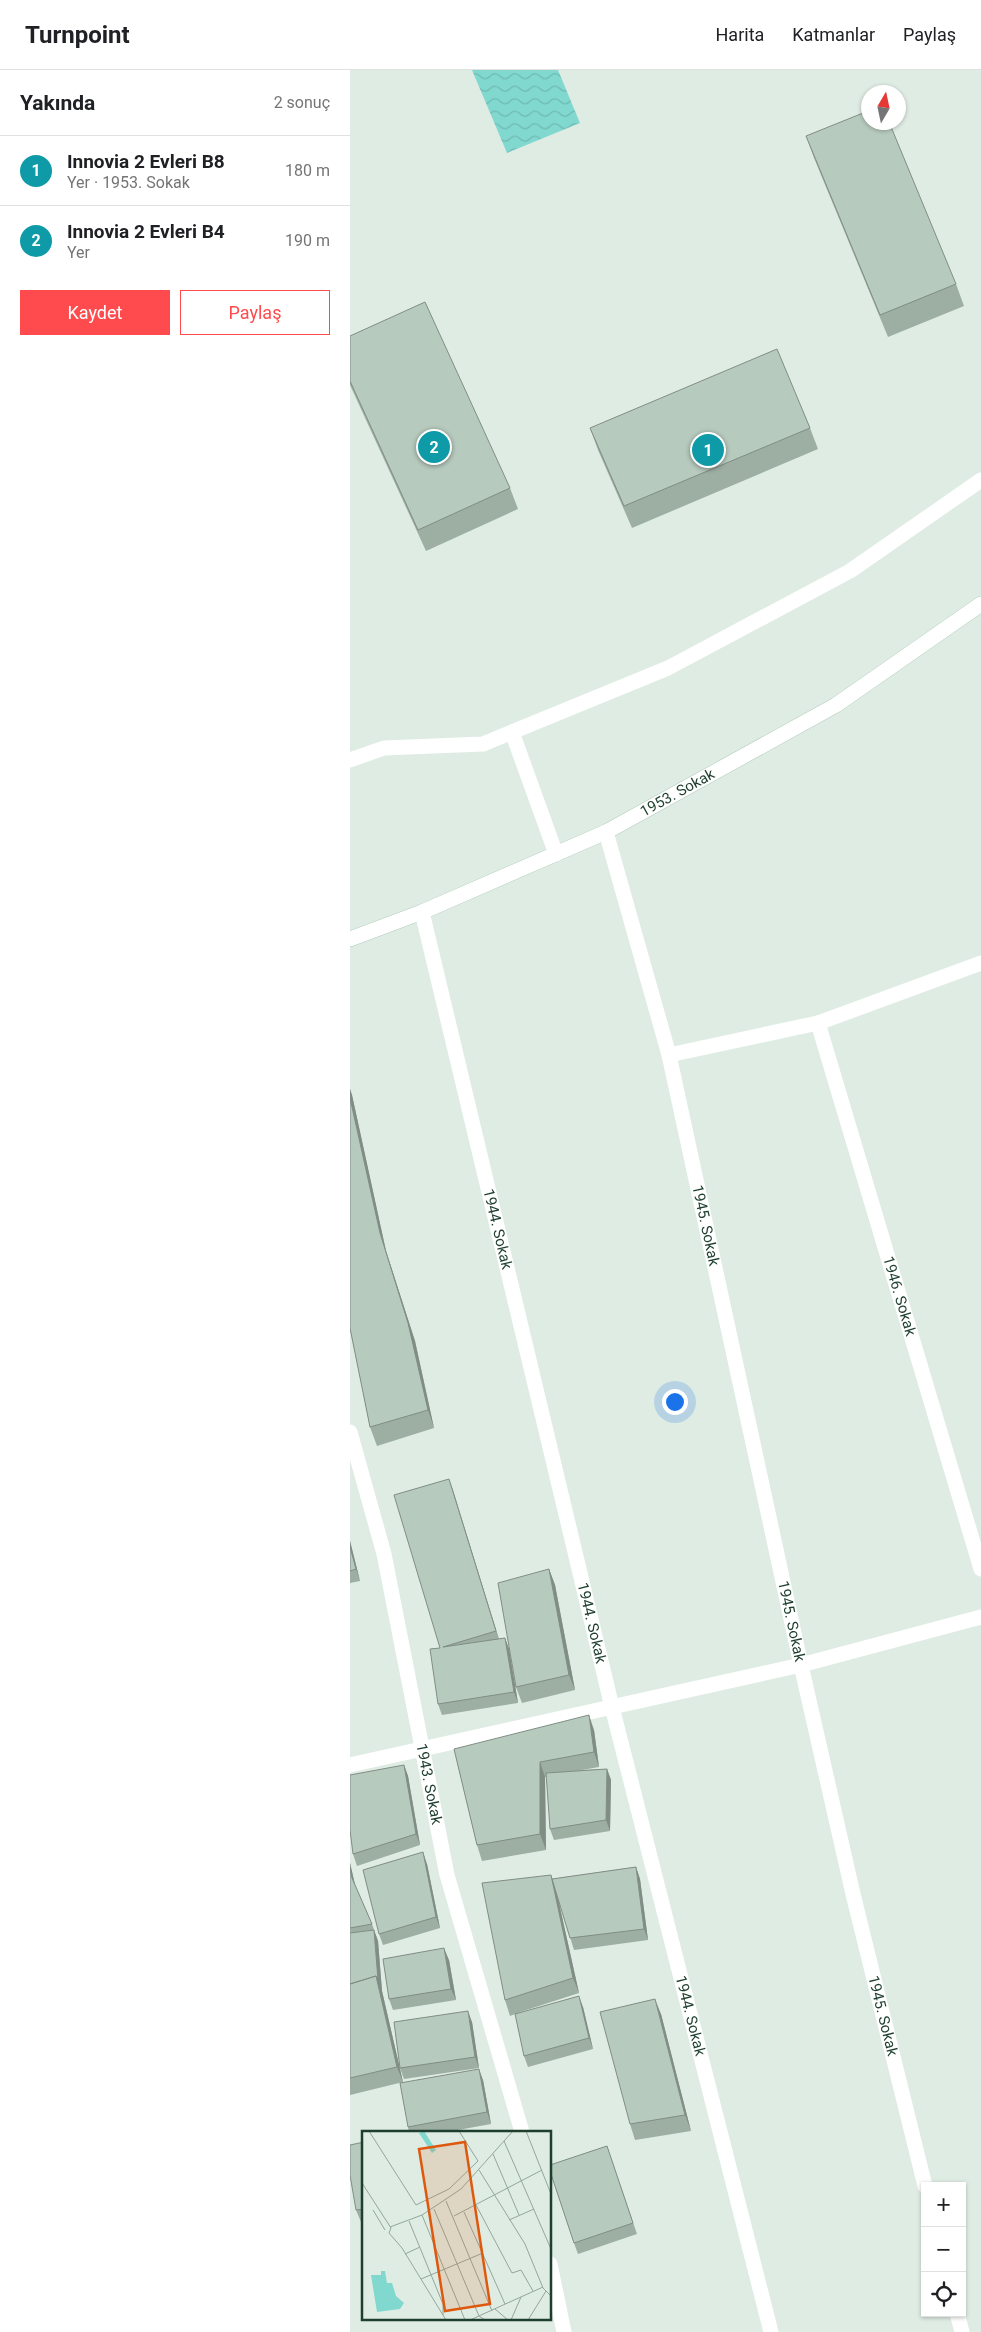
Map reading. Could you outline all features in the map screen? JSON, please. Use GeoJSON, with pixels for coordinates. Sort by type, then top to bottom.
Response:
{"type":"FeatureCollection","features":[{"type":"Feature","properties":{"kind":"street"},"geometry":{"type":"LineString","coordinates":[[350,760],[384,748],[482,744],[668,668],[850,571],[981,480]]}},
{"type":"Feature","properties":{"kind":"street","name":"1953. Sokak"},"geometry":{"type":"LineString","coordinates":[[350,939],[422,912],[606,832],[836,705],[981,604]]}},
{"type":"Feature","properties":{"kind":"street"},"geometry":{"type":"LineString","coordinates":[[512,732],[556,854]]}},
{"type":"Feature","properties":{"kind":"street","name":"1945. Sokak"},"geometry":{"type":"LineString","coordinates":[[606,832],[669,1055],[800,1665],[853,1894],[924,2182]]}},
{"type":"Feature","properties":{"kind":"street","name":"1944. Sokak"},"geometry":{"type":"LineString","coordinates":[[422,912],[612,1707],[771,2332]]}},
{"type":"Feature","properties":{"kind":"street"},"geometry":{"type":"LineString","coordinates":[[669,1055],[818,1023],[981,964]]}},
{"type":"Feature","properties":{"kind":"street","name":"1946. Sokak"},"geometry":{"type":"LineString","coordinates":[[818,1023],[981,1569]]}},
{"type":"Feature","properties":{"kind":"street","name":"1943. Sokak"},"geometry":{"type":"LineString","coordinates":[[350,1432],[384,1554],[447,1874],[522,2131]]}},
{"type":"Feature","properties":{"kind":"street"},"geometry":{"type":"LineString","coordinates":[[350,1765],[800,1665],[981,1617]]}},
{"type":"Feature","properties":{"kind":"street"},"geometry":{"type":"LineString","coordinates":[[551,2269],[564,2332]]}},
{"type":"Feature","properties":{"kind":"street"},"geometry":{"type":"LineString","coordinates":[[958,2317],[962,2332]]}},
{"type":"Feature","properties":{"kind":"water"},"geometry":{"type":"Polygon","coordinates":[[[472,70],[558,70],[580,123],[507,153],[472,70]]]}},
{"type":"Feature","properties":{"kind":"building"},"geometry":{"type":"Polygon","coordinates":[[[861,114],[861,130],[892,130],[956,284],[880,315],[806,136],[861,114]]]}},
{"type":"Feature","properties":{"kind":"building"},"geometry":{"type":"Polygon","coordinates":[[[425,302],[510,488],[418,530],[350,381],[350,336],[425,302]]]}},
{"type":"Feature","properties":{"kind":"building"},"geometry":{"type":"Polygon","coordinates":[[[777,349],[810,428],[624,506],[590,428],[777,349]]]}},
{"type":"Feature","properties":{"kind":"building"},"geometry":{"type":"Polygon","coordinates":[[[350,1098],[380,1233],[408,1323],[428,1410],[370,1427],[350,1328],[350,1098]]]}},
{"type":"Feature","properties":{"kind":"building"},"geometry":{"type":"Polygon","coordinates":[[[449,1479],[496,1631],[443,1647],[505,1638],[514,1692],[438,1704],[430,1649],[440,1648],[394,1495],[449,1479]]]}},
{"type":"Feature","properties":{"kind":"building"},"geometry":{"type":"Polygon","coordinates":[[[350,1547],[356,1569],[350,1571],[350,1547]]]}},
{"type":"Feature","properties":{"kind":"building"},"geometry":{"type":"Polygon","coordinates":[[[549,1569],[569,1675],[516,1687],[498,1583],[549,1569]]]}},
{"type":"Feature","properties":{"kind":"building"},"geometry":{"type":"Polygon","coordinates":[[[589,1715],[594,1752],[540,1762],[540,1834],[477,1845],[454,1749],[589,1715]]]}},
{"type":"Feature","properties":{"kind":"building"},"geometry":{"type":"Polygon","coordinates":[[[404,1765],[416,1834],[353,1854],[350,1830],[350,1775],[404,1765]]]}},
{"type":"Feature","properties":{"kind":"building"},"geometry":{"type":"Polygon","coordinates":[[[607,1769],[606,1820],[550,1829],[546,1773],[607,1769]]]}},
{"type":"Feature","properties":{"kind":"building"},"geometry":{"type":"Polygon","coordinates":[[[423,1852],[436,1917],[379,1934],[363,1870],[423,1852]]]}},
{"type":"Feature","properties":{"kind":"building"},"geometry":{"type":"Polygon","coordinates":[[[636,1867],[644,1929],[570,1938],[552,1879],[636,1867]]]}},
{"type":"Feature","properties":{"kind":"building"},"geometry":{"type":"Polygon","coordinates":[[[350,1869],[352,1878],[372,1924],[350,1928],[350,1869]]]}},
{"type":"Feature","properties":{"kind":"building"},"geometry":{"type":"Polygon","coordinates":[[[551,1875],[573,1978],[505,2000],[482,1883],[551,1875]]]}},
{"type":"Feature","properties":{"kind":"building"},"geometry":{"type":"Polygon","coordinates":[[[374,1930],[378,1980],[376,1976],[350,1984],[350,1933],[374,1930]]]}},
{"type":"Feature","properties":{"kind":"building"},"geometry":{"type":"Polygon","coordinates":[[[444,1948],[451,1989],[389,1999],[383,1959],[444,1948]]]}},
{"type":"Feature","properties":{"kind":"building"},"geometry":{"type":"Polygon","coordinates":[[[376,1976],[397,2067],[350,2078],[350,1984],[376,1976]]]}},
{"type":"Feature","properties":{"kind":"building"},"geometry":{"type":"Polygon","coordinates":[[[579,1996],[589,2038],[524,2056],[515,2014],[579,1996]]]}},
{"type":"Feature","properties":{"kind":"building"},"geometry":{"type":"Polygon","coordinates":[[[655,1999],[685,2115],[630,2124],[600,2012],[655,1999]]]}},
{"type":"Feature","properties":{"kind":"building"},"geometry":{"type":"Polygon","coordinates":[[[468,2011],[475,2057],[400,2068],[394,2022],[468,2011]]]}},
{"type":"Feature","properties":{"kind":"building"},"geometry":{"type":"Polygon","coordinates":[[[479,2069],[487,2112],[408,2127],[400,2083],[479,2069]]]}},
{"type":"Feature","properties":{"kind":"building"},"geometry":{"type":"Polygon","coordinates":[[[362,2142],[362,2209],[356,2210],[350,2175],[350,2145],[362,2142]]]}},
{"type":"Feature","properties":{"kind":"building"},"geometry":{"type":"Polygon","coordinates":[[[607,2146],[633,2223],[574,2243],[551,2174],[551,2165],[607,2146]]]}},
{"type":"Feature","properties":{"kind":"place","name":"Innovia 2 Evleri B4"},"geometry":{"type":"Point","coordinates":[434,447]}},
{"type":"Feature","properties":{"kind":"place","name":"Innovia 2 Evleri B8"},"geometry":{"type":"Point","coordinates":[708,450]}}]}
